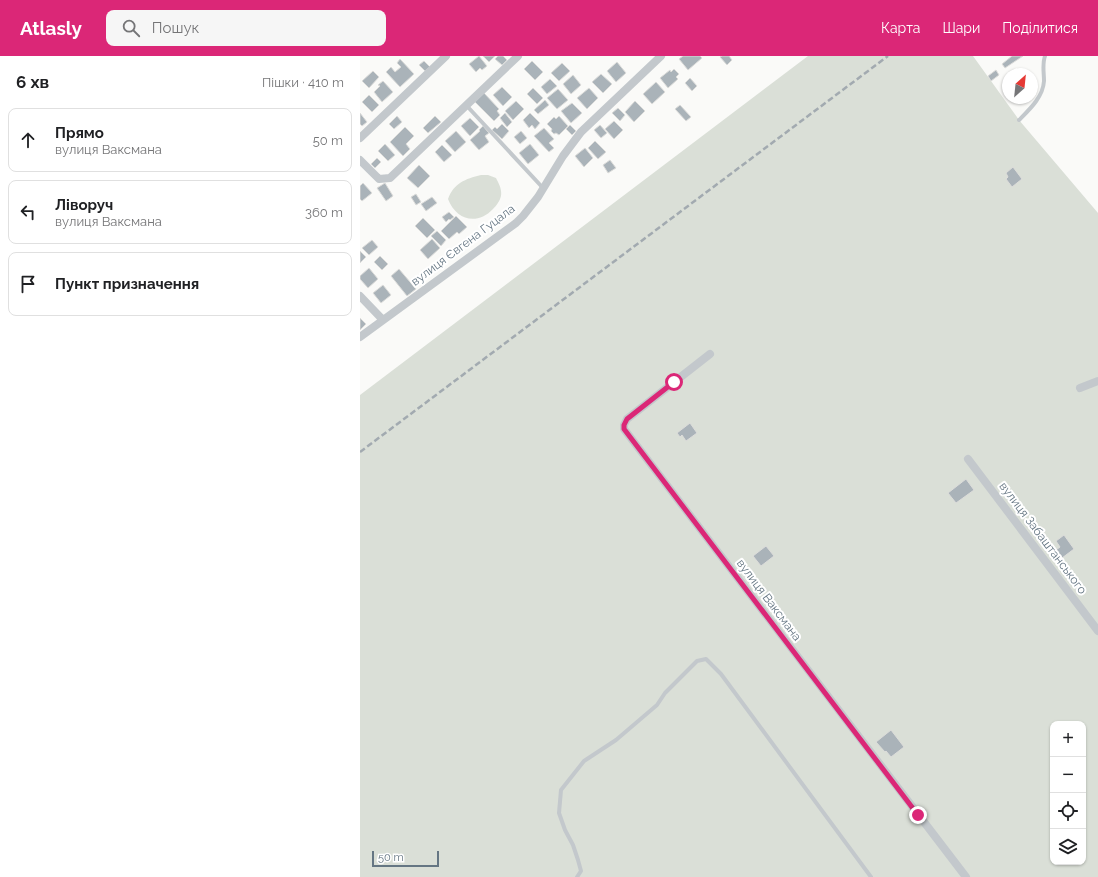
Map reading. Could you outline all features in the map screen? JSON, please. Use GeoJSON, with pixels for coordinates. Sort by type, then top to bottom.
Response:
{"type":"FeatureCollection","features":[{"type":"Feature","properties":{"kind":"street"},"geometry":{"type":"LineString","coordinates":[[360,138],[446,56]]}},
{"type":"Feature","properties":{"kind":"street"},"geometry":{"type":"LineString","coordinates":[[360,160],[379,179],[390,178],[518,56]]}},
{"type":"Feature","properties":{"kind":"street","name":"вулиця Євгена Гуцала"},"geometry":{"type":"LineString","coordinates":[[360,337],[516,223],[530,208],[563,156],[581,132],[661,56]]}},
{"type":"Feature","properties":{"kind":"street"},"geometry":{"type":"LineString","coordinates":[[360,296],[383,320]]}},
{"type":"Feature","properties":{"kind":"street","name":"вулиця Ваксмана"},"geometry":{"type":"LineString","coordinates":[[710,354],[627,419],[624,429],[966,877]]}},
{"type":"Feature","properties":{"kind":"street"},"geometry":{"type":"LineString","coordinates":[[1080,388],[1098,381]]}},
{"type":"Feature","properties":{"kind":"street","name":"вулиця Забаштанського"},"geometry":{"type":"LineString","coordinates":[[968,459],[1098,631]]}},
{"type":"Feature","properties":{"kind":"lane"},"geometry":{"type":"LineString","coordinates":[[1019,120],[1035,102],[1042,89],[1044,82],[1043,64],[1045,56]]}},
{"type":"Feature","properties":{"kind":"lane"},"geometry":{"type":"LineString","coordinates":[[466,105],[543,188]]}},
{"type":"Feature","properties":{"kind":"lane"},"geometry":{"type":"LineString","coordinates":[[577,877],[580,870],[578,860],[559,813],[561,790],[584,761],[616,740],[658,705],[665,693],[697,661],[706,659],[721,674],[871,877]]}},
{"type":"Feature","properties":{"kind":"shaded area"},"geometry":{"type":"Polygon","coordinates":[[[808,56],[973,56],[1002,96],[1002,104],[1008,104],[1019,120],[1098,213],[1098,877],[360,877],[360,395],[808,56]]]}},
{"type":"Feature","properties":{"kind":"shaded area"},"geometry":{"type":"Polygon","coordinates":[[[481,175],[488,175],[496,178],[501,189],[499,202],[487,214],[480,218],[474,219],[462,216],[456,212],[448,199],[450,194],[461,182],[481,175]]]}},
{"type":"Feature","properties":{"kind":"building"},"geometry":{"type":"Polygon","coordinates":[[[479,56],[487,66],[482,70],[480,68],[476,72],[469,64],[479,56]]]}},
{"type":"Feature","properties":{"kind":"building"},"geometry":{"type":"Polygon","coordinates":[[[483,56],[495,56],[489,62],[483,56]]]}},
{"type":"Feature","properties":{"kind":"building"},"geometry":{"type":"Polygon","coordinates":[[[498,56],[503,56],[507,60],[502,65],[495,59],[498,56]]]}},
{"type":"Feature","properties":{"kind":"building"},"geometry":{"type":"Polygon","coordinates":[[[683,56],[700,56],[702,58],[688,70],[679,59],[683,56]]]}},
{"type":"Feature","properties":{"kind":"building"},"geometry":{"type":"Polygon","coordinates":[[[729,56],[732,60],[727,65],[720,57],[729,56]]]}},
{"type":"Feature","properties":{"kind":"building"},"geometry":{"type":"Polygon","coordinates":[[[1012,56],[1023,56],[1005,68],[1002,64],[1012,56]]]}},
{"type":"Feature","properties":{"kind":"building"},"geometry":{"type":"Polygon","coordinates":[[[400,59],[414,74],[400,87],[386,72],[391,67],[395,72],[401,67],[397,63],[400,59]]]}},
{"type":"Feature","properties":{"kind":"building"},"geometry":{"type":"Polygon","coordinates":[[[424,61],[430,67],[425,71],[419,65],[424,61]]]}},
{"type":"Feature","properties":{"kind":"building"},"geometry":{"type":"Polygon","coordinates":[[[532,61],[543,72],[535,80],[524,69],[532,61]]]}},
{"type":"Feature","properties":{"kind":"building"},"geometry":{"type":"Polygon","coordinates":[[[617,62],[626,73],[616,82],[607,71],[617,62]]]}},
{"type":"Feature","properties":{"kind":"building"},"geometry":{"type":"Polygon","coordinates":[[[562,63],[570,71],[559,81],[551,73],[562,63]]]}},
{"type":"Feature","properties":{"kind":"building"},"geometry":{"type":"Polygon","coordinates":[[[674,69],[679,74],[676,77],[678,79],[668,88],[660,78],[670,70],[671,72],[674,69]]]}},
{"type":"Feature","properties":{"kind":"building"},"geometry":{"type":"Polygon","coordinates":[[[996,70],[999,75],[991,81],[988,76],[996,70]]]}},
{"type":"Feature","properties":{"kind":"building"},"geometry":{"type":"Polygon","coordinates":[[[373,71],[379,77],[369,88],[362,81],[373,71]]]}},
{"type":"Feature","properties":{"kind":"building"},"geometry":{"type":"Polygon","coordinates":[[[601,74],[612,84],[603,93],[592,82],[601,74]]]}},
{"type":"Feature","properties":{"kind":"building"},"geometry":{"type":"Polygon","coordinates":[[[573,75],[581,85],[571,94],[563,84],[573,75]]]}},
{"type":"Feature","properties":{"kind":"building"},"geometry":{"type":"Polygon","coordinates":[[[690,78],[697,86],[692,91],[685,83],[690,78]]]}},
{"type":"Feature","properties":{"kind":"building"},"geometry":{"type":"Polygon","coordinates":[[[550,79],[557,86],[547,94],[541,87],[550,79]]]}},
{"type":"Feature","properties":{"kind":"building"},"geometry":{"type":"Polygon","coordinates":[[[383,81],[393,92],[382,102],[374,92],[380,86],[378,85],[383,81]]]}},
{"type":"Feature","properties":{"kind":"building"},"geometry":{"type":"Polygon","coordinates":[[[656,82],[665,92],[652,104],[643,94],[656,82]]]}},
{"type":"Feature","properties":{"kind":"building"},"geometry":{"type":"Polygon","coordinates":[[[502,87],[512,97],[503,106],[493,95],[502,87]]]}},
{"type":"Feature","properties":{"kind":"building"},"geometry":{"type":"Polygon","coordinates":[[[533,88],[543,98],[537,104],[527,94],[533,88]]]}},
{"type":"Feature","properties":{"kind":"building"},"geometry":{"type":"Polygon","coordinates":[[[589,88],[598,98],[587,109],[577,98],[589,88]]]}},
{"type":"Feature","properties":{"kind":"building"},"geometry":{"type":"Polygon","coordinates":[[[558,89],[568,100],[557,109],[547,98],[558,89]]]}},
{"type":"Feature","properties":{"kind":"building"},"geometry":{"type":"Polygon","coordinates":[[[484,93],[499,109],[497,111],[500,115],[494,121],[475,102],[484,93]]]}},
{"type":"Feature","properties":{"kind":"building"},"geometry":{"type":"Polygon","coordinates":[[[369,95],[379,105],[372,112],[362,102],[369,95]]]}},
{"type":"Feature","properties":{"kind":"building"},"geometry":{"type":"Polygon","coordinates":[[[545,100],[549,105],[538,114],[534,110],[545,100]]]}},
{"type":"Feature","properties":{"kind":"building"},"geometry":{"type":"Polygon","coordinates":[[[516,101],[524,109],[513,120],[505,111],[516,101]]]}},
{"type":"Feature","properties":{"kind":"building"},"geometry":{"type":"Polygon","coordinates":[[[635,101],[645,111],[634,122],[625,112],[635,101]]]}},
{"type":"Feature","properties":{"kind":"building"},"geometry":{"type":"Polygon","coordinates":[[[572,103],[582,113],[571,123],[561,111],[572,103]]]}},
{"type":"Feature","properties":{"kind":"building"},"geometry":{"type":"Polygon","coordinates":[[[680,105],[691,117],[686,121],[675,109],[680,105]]]}},
{"type":"Feature","properties":{"kind":"building"},"geometry":{"type":"Polygon","coordinates":[[[618,108],[625,115],[620,121],[612,113],[618,108]]]}},
{"type":"Feature","properties":{"kind":"building"},"geometry":{"type":"Polygon","coordinates":[[[360,113],[367,122],[362,126],[360,124],[360,113]]]}},
{"type":"Feature","properties":{"kind":"building"},"geometry":{"type":"Polygon","coordinates":[[[505,113],[512,122],[507,127],[500,118],[505,113]]]}},
{"type":"Feature","properties":{"kind":"building"},"geometry":{"type":"Polygon","coordinates":[[[530,113],[540,123],[535,129],[532,125],[529,128],[523,120],[530,113]]]}},
{"type":"Feature","properties":{"kind":"building"},"geometry":{"type":"Polygon","coordinates":[[[397,116],[402,122],[394,129],[389,124],[397,116]]]}},
{"type":"Feature","properties":{"kind":"building"},"geometry":{"type":"Polygon","coordinates":[[[435,116],[441,122],[428,133],[423,128],[435,116]]]}},
{"type":"Feature","properties":{"kind":"building"},"geometry":{"type":"Polygon","coordinates":[[[559,116],[568,126],[559,135],[556,133],[554,134],[551,131],[552,129],[547,124],[554,117],[556,119],[559,116]]]}},
{"type":"Feature","properties":{"kind":"building"},"geometry":{"type":"Polygon","coordinates":[[[470,118],[479,127],[470,136],[461,126],[470,118]]]}},
{"type":"Feature","properties":{"kind":"building"},"geometry":{"type":"Polygon","coordinates":[[[614,121],[623,130],[614,139],[605,129],[614,121]]]}},
{"type":"Feature","properties":{"kind":"building"},"geometry":{"type":"Polygon","coordinates":[[[502,124],[509,131],[502,139],[492,130],[495,127],[497,129],[502,124]]]}},
{"type":"Feature","properties":{"kind":"building"},"geometry":{"type":"Polygon","coordinates":[[[570,125],[576,131],[572,135],[566,129],[570,125]]]}},
{"type":"Feature","properties":{"kind":"building"},"geometry":{"type":"Polygon","coordinates":[[[600,125],[607,133],[601,138],[594,130],[600,125]]]}},
{"type":"Feature","properties":{"kind":"building"},"geometry":{"type":"Polygon","coordinates":[[[483,126],[489,133],[485,136],[489,142],[479,150],[470,140],[480,131],[479,130],[483,126]]]}},
{"type":"Feature","properties":{"kind":"building"},"geometry":{"type":"Polygon","coordinates":[[[405,127],[414,136],[406,144],[410,149],[403,156],[390,142],[405,127]]]}},
{"type":"Feature","properties":{"kind":"building"},"geometry":{"type":"Polygon","coordinates":[[[544,128],[554,139],[549,143],[554,148],[549,152],[534,136],[544,128]]]}},
{"type":"Feature","properties":{"kind":"building"},"geometry":{"type":"Polygon","coordinates":[[[456,131],[466,142],[455,152],[445,141],[456,131]]]}},
{"type":"Feature","properties":{"kind":"building"},"geometry":{"type":"Polygon","coordinates":[[[521,131],[527,138],[520,144],[514,137],[521,131]]]}},
{"type":"Feature","properties":{"kind":"building"},"geometry":{"type":"Polygon","coordinates":[[[595,141],[606,152],[598,159],[588,148],[595,141]]]}},
{"type":"Feature","properties":{"kind":"building"},"geometry":{"type":"Polygon","coordinates":[[[385,144],[395,155],[388,161],[378,151],[385,144]]]}},
{"type":"Feature","properties":{"kind":"building"},"geometry":{"type":"Polygon","coordinates":[[[530,144],[539,155],[528,164],[519,153],[530,144]]]}},
{"type":"Feature","properties":{"kind":"building"},"geometry":{"type":"Polygon","coordinates":[[[442,145],[452,155],[444,162],[435,152],[442,145]]]}},
{"type":"Feature","properties":{"kind":"building"},"geometry":{"type":"Polygon","coordinates":[[[585,148],[593,158],[584,167],[575,156],[585,148]]]}},
{"type":"Feature","properties":{"kind":"building"},"geometry":{"type":"Polygon","coordinates":[[[377,158],[381,162],[375,168],[371,164],[377,158]]]}},
{"type":"Feature","properties":{"kind":"building"},"geometry":{"type":"Polygon","coordinates":[[[610,160],[616,168],[608,173],[603,165],[610,160]]]}},
{"type":"Feature","properties":{"kind":"building"},"geometry":{"type":"Polygon","coordinates":[[[419,165],[430,176],[418,188],[407,178],[419,165]]]}},
{"type":"Feature","properties":{"kind":"building"},"geometry":{"type":"Polygon","coordinates":[[[1013,167],[1022,179],[1012,187],[1006,179],[1008,177],[1006,173],[1013,167]]]}},
{"type":"Feature","properties":{"kind":"building"},"geometry":{"type":"Polygon","coordinates":[[[363,183],[372,193],[362,201],[360,199],[360,186],[363,183]]]}},
{"type":"Feature","properties":{"kind":"building"},"geometry":{"type":"Polygon","coordinates":[[[385,183],[393,196],[386,201],[377,188],[385,183]]]}},
{"type":"Feature","properties":{"kind":"building"},"geometry":{"type":"Polygon","coordinates":[[[416,194],[421,202],[416,205],[411,197],[416,194]]]}},
{"type":"Feature","properties":{"kind":"building"},"geometry":{"type":"Polygon","coordinates":[[[432,197],[437,203],[426,211],[421,204],[432,197]]]}},
{"type":"Feature","properties":{"kind":"building"},"geometry":{"type":"Polygon","coordinates":[[[449,212],[454,217],[446,222],[442,217],[449,212]]]}},
{"type":"Feature","properties":{"kind":"building"},"geometry":{"type":"Polygon","coordinates":[[[456,216],[467,227],[459,234],[457,232],[449,239],[441,231],[456,216]]]}},
{"type":"Feature","properties":{"kind":"building"},"geometry":{"type":"Polygon","coordinates":[[[423,218],[435,230],[427,238],[415,226],[423,218]]]}},
{"type":"Feature","properties":{"kind":"building"},"geometry":{"type":"Polygon","coordinates":[[[437,231],[446,240],[441,246],[431,236],[437,231]]]}},
{"type":"Feature","properties":{"kind":"building"},"geometry":{"type":"Polygon","coordinates":[[[432,239],[440,248],[428,259],[420,250],[432,239]]]}},
{"type":"Feature","properties":{"kind":"building"},"geometry":{"type":"Polygon","coordinates":[[[372,240],[378,247],[369,255],[362,248],[372,240]]]}},
{"type":"Feature","properties":{"kind":"building"},"geometry":{"type":"Polygon","coordinates":[[[360,251],[366,257],[360,263],[360,251]]]}},
{"type":"Feature","properties":{"kind":"building"},"geometry":{"type":"Polygon","coordinates":[[[380,256],[388,264],[382,270],[374,262],[380,256]]]}},
{"type":"Feature","properties":{"kind":"building"},"geometry":{"type":"Polygon","coordinates":[[[369,268],[378,279],[368,288],[360,279],[360,276],[369,268]]]}},
{"type":"Feature","properties":{"kind":"building"},"geometry":{"type":"Polygon","coordinates":[[[399,269],[416,289],[407,296],[391,276],[399,269]]]}},
{"type":"Feature","properties":{"kind":"building"},"geometry":{"type":"Polygon","coordinates":[[[383,285],[391,295],[381,303],[373,293],[383,285]]]}},
{"type":"Feature","properties":{"kind":"building"},"geometry":{"type":"Polygon","coordinates":[[[360,318],[366,324],[360,330],[360,318]]]}},
{"type":"Feature","properties":{"kind":"building"},"geometry":{"type":"Polygon","coordinates":[[[690,423],[697,433],[686,441],[682,435],[680,437],[677,433],[690,423]]]}},
{"type":"Feature","properties":{"kind":"building"},"geometry":{"type":"Polygon","coordinates":[[[966,479],[974,490],[956,503],[948,493],[966,479]]]}},
{"type":"Feature","properties":{"kind":"building"},"geometry":{"type":"Polygon","coordinates":[[[1064,535],[1074,549],[1062,558],[1056,550],[1060,547],[1056,541],[1064,535]]]}},
{"type":"Feature","properties":{"kind":"building"},"geometry":{"type":"Polygon","coordinates":[[[766,546],[774,556],[761,566],[753,556],[766,546]]]}},
{"type":"Feature","properties":{"kind":"building"},"geometry":{"type":"Polygon","coordinates":[[[891,730],[904,747],[891,757],[876,742],[891,730]]]}},
{"type":"Feature","properties":{"kind":"railway"},"geometry":{"type":"LineString","coordinates":[[360,452],[888,56]]}},
{"type":"Feature","properties":{"kind":"route"},"geometry":{"type":"LineString","coordinates":[[674,382],[627,419],[624,429],[918,815]]}}]}
